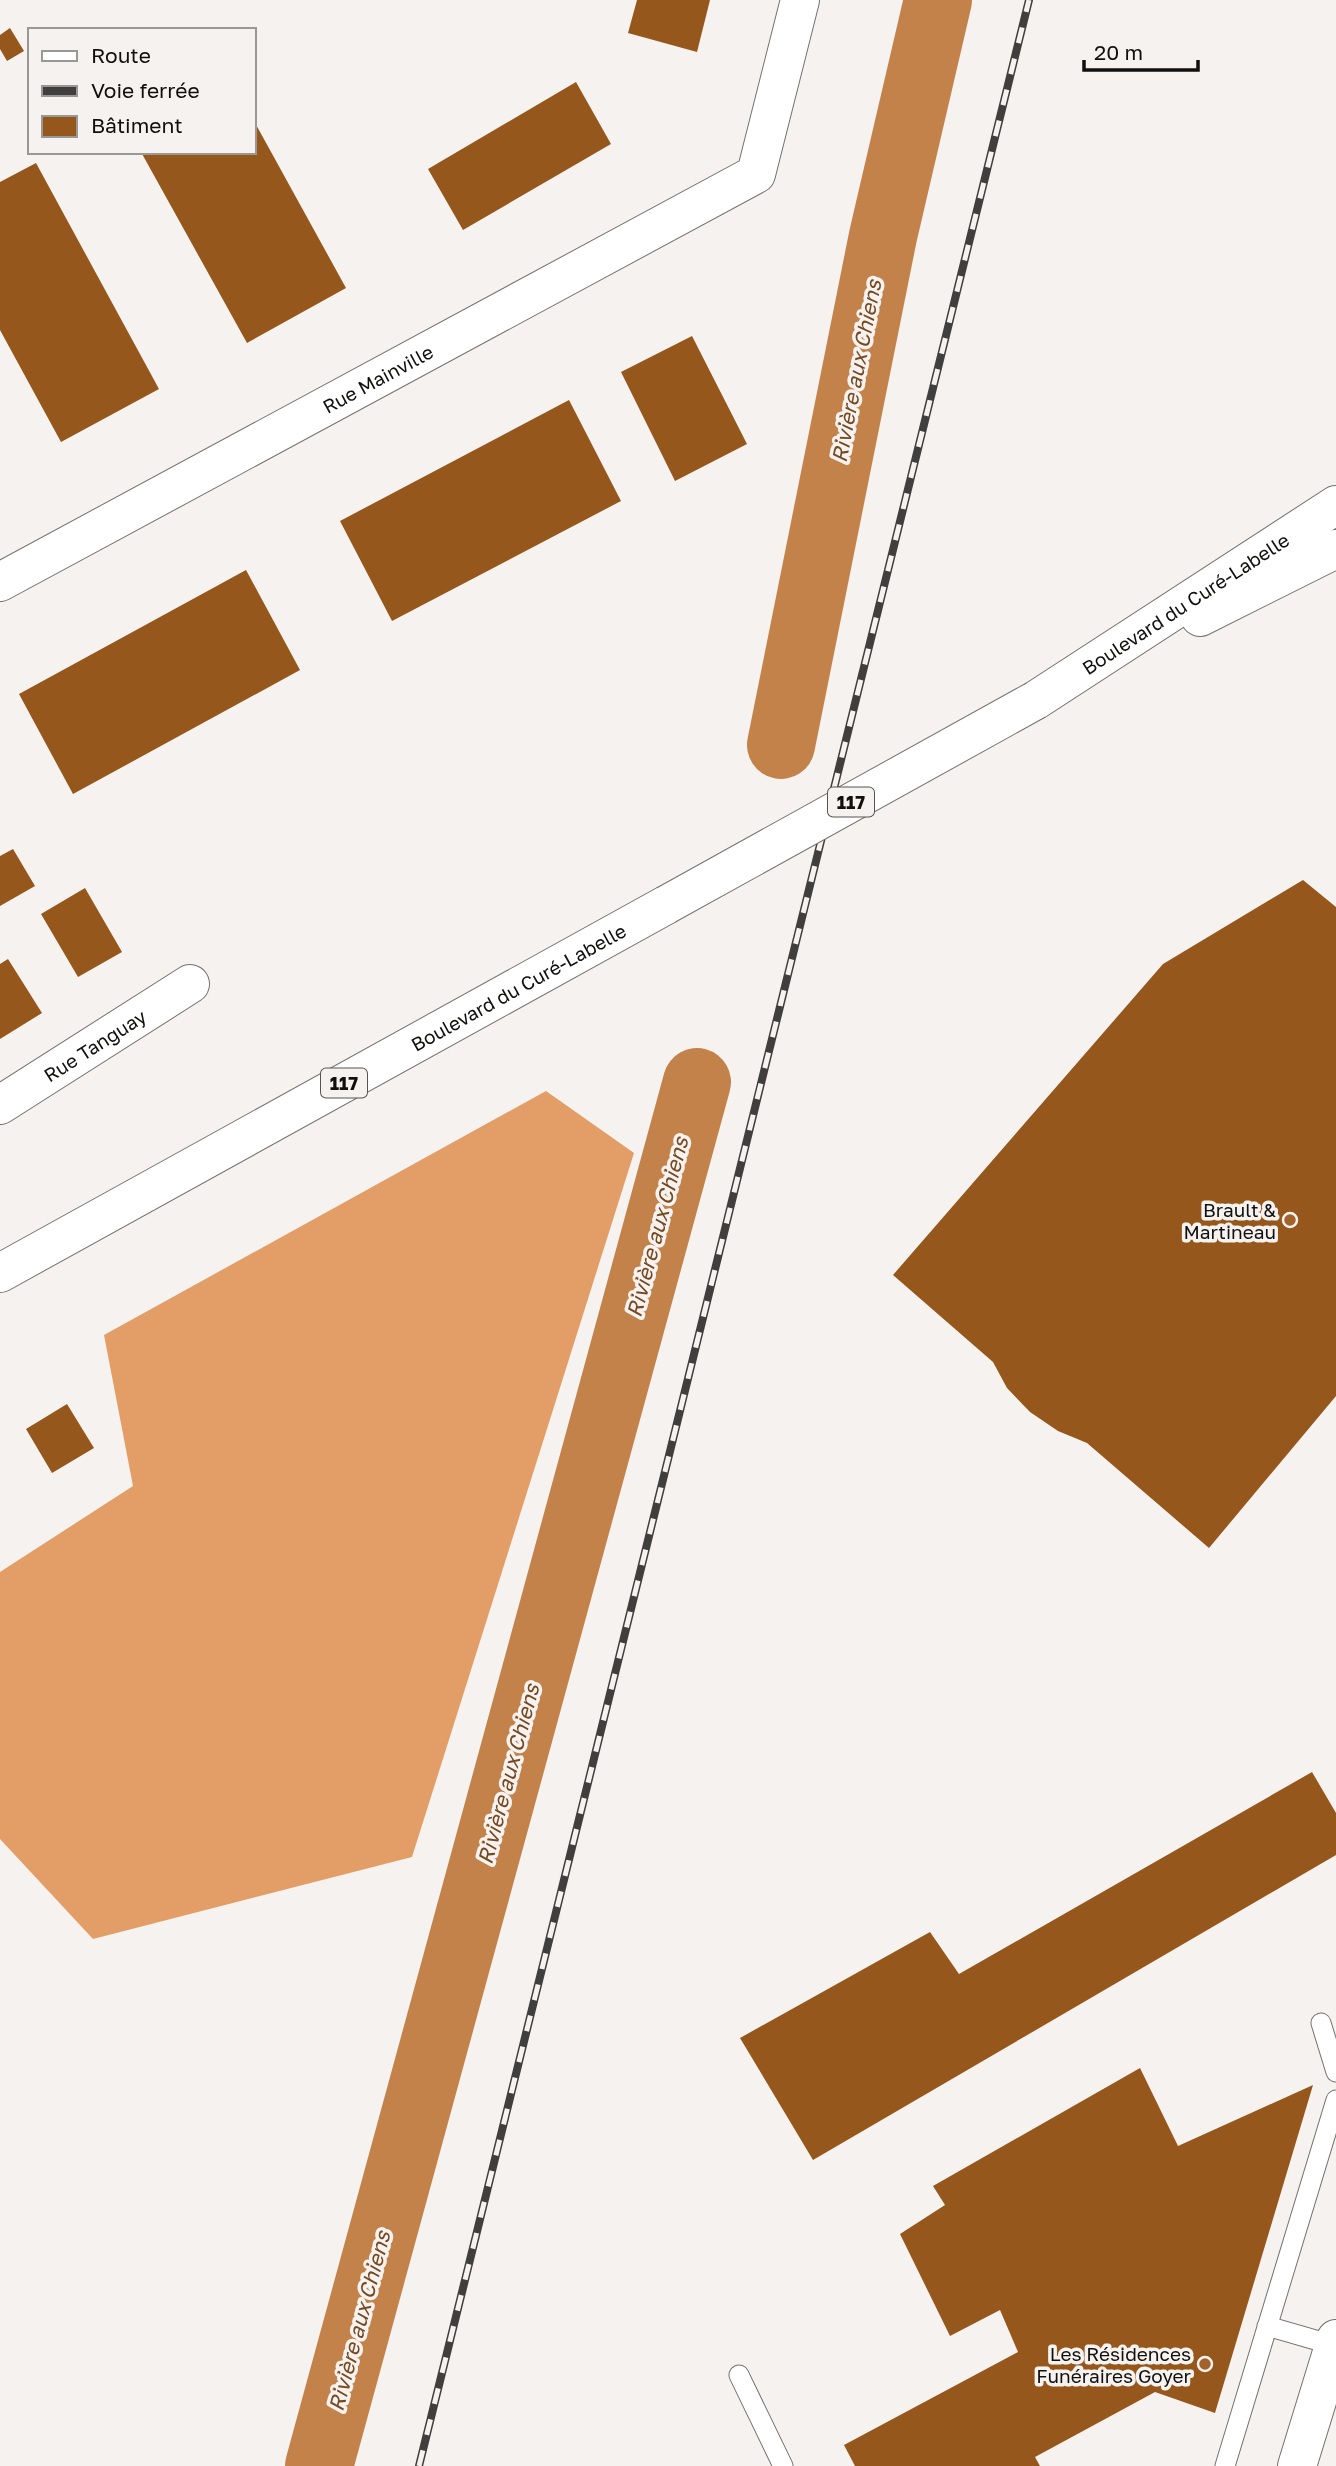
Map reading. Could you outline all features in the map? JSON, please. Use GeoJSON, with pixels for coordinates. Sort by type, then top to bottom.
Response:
{"type":"FeatureCollection","features":[{"type":"Feature","properties":{"kind":"main road","name":"Rue Mainville"},"geometry":{"type":"LineString","coordinates":[[0,582],[756,174],[800,0]]}},
{"type":"Feature","properties":{"kind":"main road","name":"Boulevard du Curé-Labelle"},"geometry":{"type":"LineString","coordinates":[[1036,700],[1336,505]]}},
{"type":"Feature","properties":{"kind":"main road","name":"Boulevard du Curé-Labelle"},"geometry":{"type":"LineString","coordinates":[[0,1273],[1036,700],[1336,549]]}},
{"type":"Feature","properties":{"kind":"main road","name":"Rue Tanguay"},"geometry":{"type":"LineString","coordinates":[[0,1105],[190,984]]}},
{"type":"Feature","properties":{"kind":"main road"},"geometry":{"type":"LineString","coordinates":[[1297,2466],[1335,2344]]}},
{"type":"Feature","properties":{"kind":"lane"},"geometry":{"type":"LineString","coordinates":[[1321,2023],[1336,2072]]}},
{"type":"Feature","properties":{"kind":"lane"},"geometry":{"type":"LineString","coordinates":[[1225,2466],[1335,2103]]}},
{"type":"Feature","properties":{"kind":"lane"},"geometry":{"type":"LineString","coordinates":[[1267,2326],[1335,2344]]}},
{"type":"Feature","properties":{"kind":"lane"},"geometry":{"type":"LineString","coordinates":[[739,2375],[783,2466]]}},
{"type":"Feature","properties":{"kind":"shaded area"},"geometry":{"type":"Polygon","coordinates":[[[546,1091],[634,1153],[412,1857],[93,1939],[0,1839],[0,1572],[133,1486],[104,1335],[546,1091]]]}},
{"type":"Feature","properties":{"kind":"building"},"geometry":{"type":"Polygon","coordinates":[[[637,0],[710,0],[697,52],[628,33],[637,0]]]}},
{"type":"Feature","properties":{"kind":"building"},"geometry":{"type":"Polygon","coordinates":[[[10,28],[24,51],[7,61],[0,49],[0,35],[10,28]]]}},
{"type":"Feature","properties":{"kind":"building"},"geometry":{"type":"Polygon","coordinates":[[[576,82],[611,144],[463,230],[428,169],[576,82]]]}},
{"type":"Feature","properties":{"kind":"building"},"geometry":{"type":"Polygon","coordinates":[[[256,125],[346,288],[247,343],[142,154],[256,154],[256,125]]]}},
{"type":"Feature","properties":{"kind":"building"},"geometry":{"type":"Polygon","coordinates":[[[36,163],[159,389],[61,442],[0,330],[0,182],[36,163]]]}},
{"type":"Feature","properties":{"kind":"building"},"geometry":{"type":"Polygon","coordinates":[[[692,336],[747,444],[675,481],[621,372],[692,336]]]}},
{"type":"Feature","properties":{"kind":"building"},"geometry":{"type":"Polygon","coordinates":[[[569,400],[621,501],[392,621],[340,521],[569,400]]]}},
{"type":"Feature","properties":{"kind":"building"},"geometry":{"type":"Polygon","coordinates":[[[246,570],[300,670],[73,794],[19,694],[246,570]]]}},
{"type":"Feature","properties":{"kind":"building"},"geometry":{"type":"Polygon","coordinates":[[[13,849],[35,886],[0,906],[0,856],[13,849]]]}},
{"type":"Feature","properties":{"kind":"building"},"geometry":{"type":"Polygon","coordinates":[[[1303,880],[1336,907],[1336,1396],[1209,1548],[1087,1443],[1058,1431],[1030,1412],[1007,1388],[993,1362],[893,1275],[1163,964],[1303,880]]]}},
{"type":"Feature","properties":{"kind":"building"},"geometry":{"type":"Polygon","coordinates":[[[85,888],[122,952],[78,977],[41,914],[85,888]]]}},
{"type":"Feature","properties":{"kind":"building"},"geometry":{"type":"Polygon","coordinates":[[[8,959],[42,1013],[0,1039],[0,964],[8,959]]]}},
{"type":"Feature","properties":{"kind":"building"},"geometry":{"type":"Polygon","coordinates":[[[67,1404],[94,1448],[52,1473],[26,1429],[67,1404]]]}},
{"type":"Feature","properties":{"kind":"building"},"geometry":{"type":"Polygon","coordinates":[[[1312,1772],[1336,1813],[1336,1855],[813,2160],[740,2038],[930,1932],[959,1974],[1312,1772]]]}},
{"type":"Feature","properties":{"kind":"building"},"geometry":{"type":"Polygon","coordinates":[[[1140,2068],[1178,2146],[1313,2085],[1215,2413],[1155,2392],[1035,2457],[1040,2466],[855,2466],[844,2445],[1018,2352],[1000,2310],[950,2336],[900,2234],[945,2205],[933,2186],[1140,2068]]]}},
{"type":"Feature","properties":{"kind":"waterway","name":"Rivière aux Chiens"},"geometry":{"type":"LineString","coordinates":[[781,745],[883,236],[938,0]]}},
{"type":"Feature","properties":{"kind":"waterway","name":"Rivière aux Chiens"},"geometry":{"type":"LineString","coordinates":[[319,2466],[697,1082]]}},
{"type":"Feature","properties":{"kind":"railway"},"geometry":{"type":"LineString","coordinates":[[419,2466],[1029,0]]}},
{"type":"Feature","properties":{"kind":"place","name":"Brault & Martineau"},"geometry":{"type":"Point","coordinates":[1290,1220]}},
{"type":"Feature","properties":{"kind":"place","name":"Les Résidences Funéraires Goyer"},"geometry":{"type":"Point","coordinates":[1205,2364]}}]}
